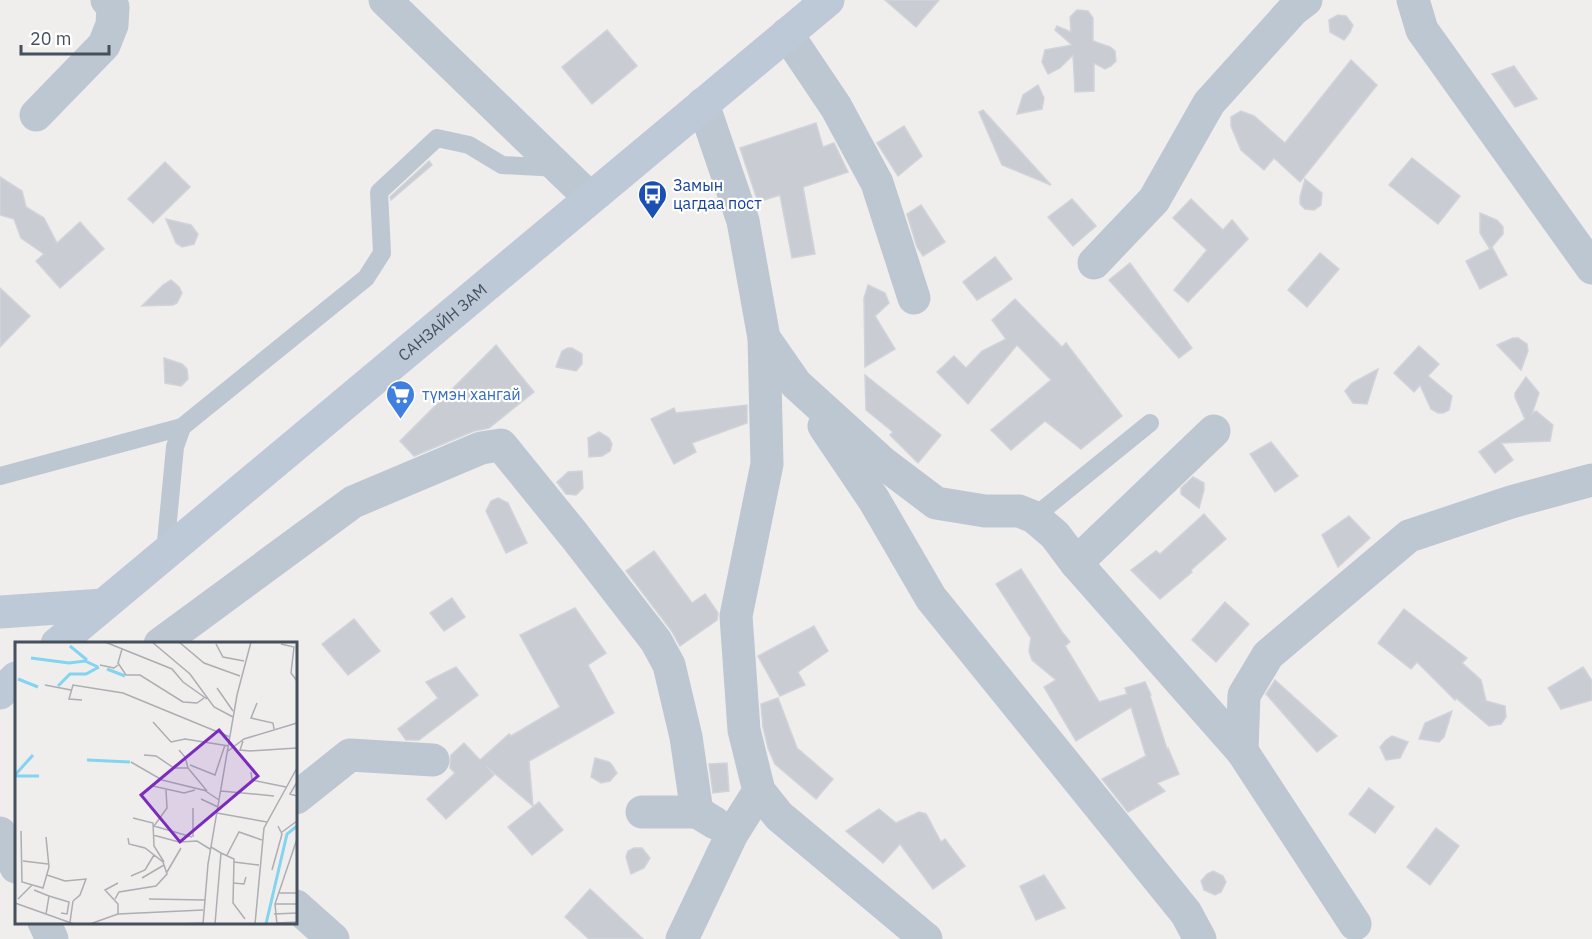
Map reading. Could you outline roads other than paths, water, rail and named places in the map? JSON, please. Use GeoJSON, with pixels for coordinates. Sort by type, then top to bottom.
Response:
{"type":"FeatureCollection","features":[{"type":"Feature","properties":{"kind":"main road","name":"САНЗАЙН ЗАМ"},"geometry":{"type":"LineString","coordinates":[[59,642],[828,0]]}},
{"type":"Feature","properties":{"kind":"main road"},"geometry":{"type":"LineString","coordinates":[[0,612],[103,605]]}},
{"type":"Feature","properties":{"kind":"main road"},"geometry":{"type":"LineString","coordinates":[[0,693],[15,679]]}},
{"type":"Feature","properties":{"kind":"street"},"geometry":{"type":"LineString","coordinates":[[36,115],[104,45],[112,25],[113,7],[107,0]]}},
{"type":"Feature","properties":{"kind":"street"},"geometry":{"type":"LineString","coordinates":[[385,0],[590,198]]}},
{"type":"Feature","properties":{"kind":"street"},"geometry":{"type":"LineString","coordinates":[[1094,263],[1154,200],[1209,103],[1293,10],[1306,0]]}},
{"type":"Feature","properties":{"kind":"street"},"geometry":{"type":"LineString","coordinates":[[1413,0],[1422,30],[1592,268]]}},
{"type":"Feature","properties":{"kind":"street"},"geometry":{"type":"LineString","coordinates":[[787,34],[836,107],[877,183],[914,298]]}},
{"type":"Feature","properties":{"kind":"street"},"geometry":{"type":"LineString","coordinates":[[703,104],[743,221],[764,338],[767,464],[736,616],[744,730],[759,791],[779,816],[926,939]]}},
{"type":"Feature","properties":{"kind":"street"},"geometry":{"type":"LineString","coordinates":[[764,338],[796,384],[883,463],[936,503],[985,510],[1020,511],[1034,517],[1055,535],[1076,563],[1242,751],[1355,924]]}},
{"type":"Feature","properties":{"kind":"street"},"geometry":{"type":"LineString","coordinates":[[764,338],[874,500],[931,597],[1072,775],[1186,913],[1200,939]]}},
{"type":"Feature","properties":{"kind":"street"},"geometry":{"type":"LineString","coordinates":[[1076,563],[1215,431]]}},
{"type":"Feature","properties":{"kind":"street"},"geometry":{"type":"LineString","coordinates":[[163,642],[353,502],[481,448],[501,445],[656,641],[669,665],[686,737],[697,812]]}},
{"type":"Feature","properties":{"kind":"street"},"geometry":{"type":"LineString","coordinates":[[1242,751],[1244,694],[1268,656],[1409,536],[1511,502],[1592,480]]}},
{"type":"Feature","properties":{"kind":"street"},"geometry":{"type":"LineString","coordinates":[[297,797],[350,755],[433,760]]}},
{"type":"Feature","properties":{"kind":"street"},"geometry":{"type":"LineString","coordinates":[[682,939],[732,834],[759,791]]}},
{"type":"Feature","properties":{"kind":"street"},"geometry":{"type":"LineString","coordinates":[[642,812],[697,812],[732,834]]}},
{"type":"Feature","properties":{"kind":"street"},"geometry":{"type":"LineString","coordinates":[[0,833],[15,865]]}},
{"type":"Feature","properties":{"kind":"street"},"geometry":{"type":"LineString","coordinates":[[297,907],[333,939]]}},
{"type":"Feature","properties":{"kind":"street"},"geometry":{"type":"LineString","coordinates":[[45,924],[52,939]]}},
{"type":"Feature","properties":{"kind":"lane"},"geometry":{"type":"LineString","coordinates":[[0,476],[182,427],[366,278],[382,253],[379,192],[437,138],[469,145],[502,165],[559,168]]}},
{"type":"Feature","properties":{"kind":"lane"},"geometry":{"type":"LineString","coordinates":[[1034,517],[1150,423]]}},
{"type":"Feature","properties":{"kind":"lane"},"geometry":{"type":"LineString","coordinates":[[165,552],[175,447],[182,427]]}},
{"type":"Feature","properties":{"kind":"place","name":"Замын цагдаа пост"},"geometry":{"type":"Point","coordinates":[652,220]}},
{"type":"Feature","properties":{"kind":"place","name":"түмэн хангай"},"geometry":{"type":"Point","coordinates":[401,420]}}]}
